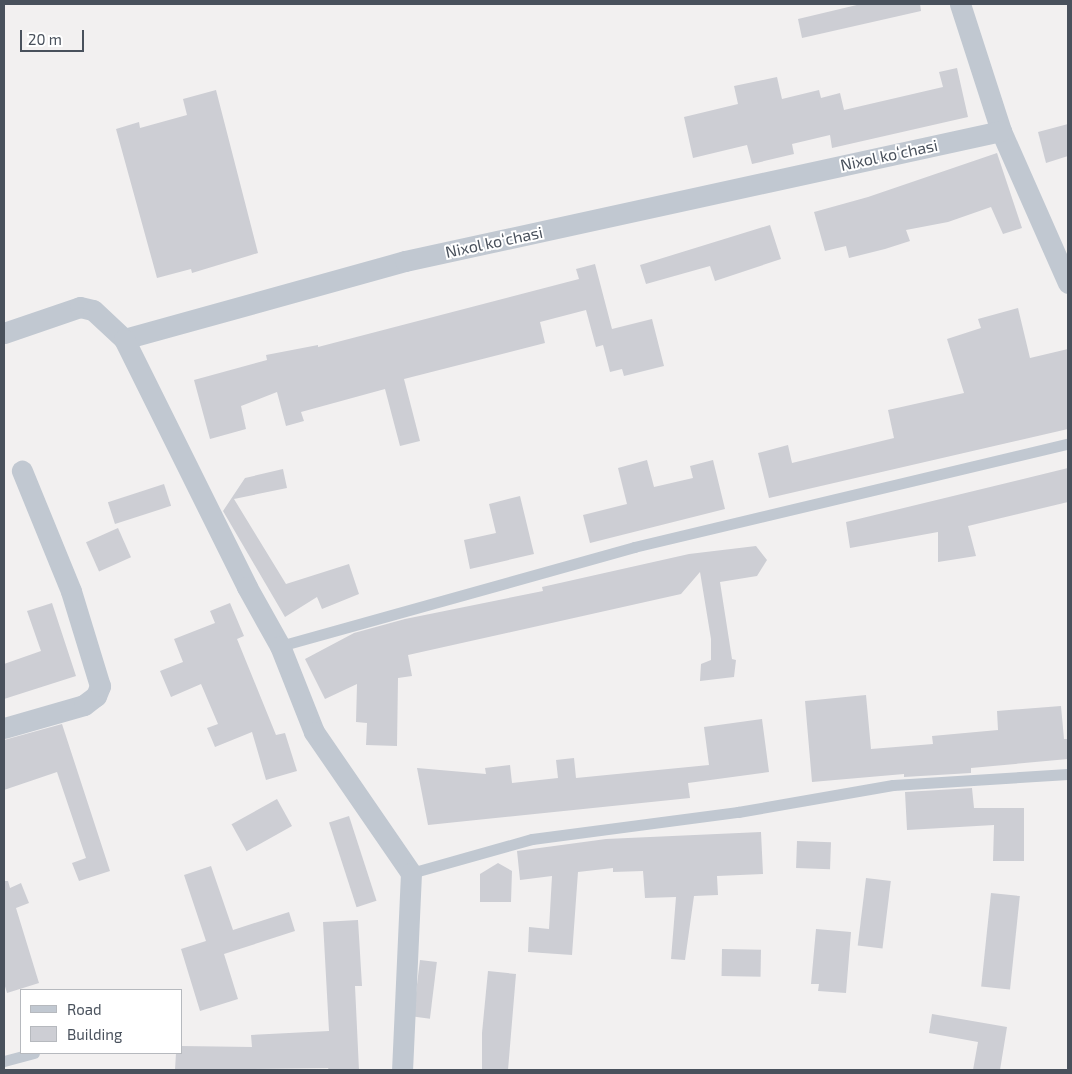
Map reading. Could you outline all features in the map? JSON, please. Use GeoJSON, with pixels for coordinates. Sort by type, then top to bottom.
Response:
{"type":"FeatureCollection","features":[{"type":"Feature","properties":{"kind":"street"},"geometry":{"type":"LineString","coordinates":[[960,4],[1001,131],[1068,283]]}},
{"type":"Feature","properties":{"kind":"street","name":"Nixol koʻchasi"},"geometry":{"type":"LineString","coordinates":[[124,339],[405,261],[1001,131]]}},
{"type":"Feature","properties":{"kind":"street"},"geometry":{"type":"LineString","coordinates":[[4,334],[80,307],[93,310],[124,339],[247,586],[280,646],[314,732],[410,873],[402,1070]]}},
{"type":"Feature","properties":{"kind":"street"},"geometry":{"type":"LineString","coordinates":[[4,728],[84,705],[96,696],[100,686],[71,591],[22,471]]}},
{"type":"Feature","properties":{"kind":"lane"},"geometry":{"type":"LineString","coordinates":[[280,646],[634,547],[1068,444]]}},
{"type":"Feature","properties":{"kind":"lane"},"geometry":{"type":"LineString","coordinates":[[410,873],[532,839],[738,812],[893,785],[1068,774]]}},
{"type":"Feature","properties":{"kind":"lane"},"geometry":{"type":"LineString","coordinates":[[4,1062],[31,1054]]}},
{"type":"Feature","properties":{"kind":"building"},"geometry":{"type":"Polygon","coordinates":[[[861,4],[920,4],[921,11],[802,38],[798,19],[861,4]]]}},
{"type":"Feature","properties":{"kind":"building"},"geometry":{"type":"Polygon","coordinates":[[[957,68],[968,117],[832,148],[830,135],[792,144],[794,154],[752,164],[747,145],[693,158],[684,117],[738,104],[734,86],[777,77],[782,99],[819,90],[821,98],[840,93],[844,110],[943,87],[939,72],[957,68]]]}},
{"type":"Feature","properties":{"kind":"building"},"geometry":{"type":"Polygon","coordinates":[[[216,90],[258,253],[192,273],[191,269],[157,278],[116,129],[139,122],[140,128],[187,115],[183,99],[216,90]]]}},
{"type":"Feature","properties":{"kind":"building"},"geometry":{"type":"Polygon","coordinates":[[[1068,124],[1068,156],[1046,163],[1038,132],[1068,124]]]}},
{"type":"Feature","properties":{"kind":"building"},"geometry":{"type":"Polygon","coordinates":[[[997,153],[1022,228],[1003,234],[991,207],[948,222],[906,230],[910,241],[885,249],[849,258],[846,246],[825,251],[814,212],[868,197],[997,153]]]}},
{"type":"Feature","properties":{"kind":"building"},"geometry":{"type":"Polygon","coordinates":[[[770,225],[781,259],[715,281],[710,266],[646,284],[640,265],[770,225]]]}},
{"type":"Feature","properties":{"kind":"building"},"geometry":{"type":"Polygon","coordinates":[[[595,264],[612,329],[652,319],[664,366],[624,376],[622,369],[610,372],[603,345],[596,347],[586,310],[540,322],[545,343],[404,379],[420,441],[400,446],[385,389],[301,412],[304,421],[286,426],[277,392],[241,406],[246,429],[210,439],[194,380],[267,360],[266,355],[318,345],[318,347],[579,279],[576,269],[595,264]]]}},
{"type":"Feature","properties":{"kind":"building"},"geometry":{"type":"Polygon","coordinates":[[[1018,308],[1030,358],[1068,349],[1068,429],[769,498],[758,453],[788,445],[792,463],[894,438],[888,410],[964,393],[947,339],[981,328],[978,319],[1018,308]]]}},
{"type":"Feature","properties":{"kind":"building"},"geometry":{"type":"Polygon","coordinates":[[[647,460],[654,487],[693,478],[690,466],[713,460],[725,509],[590,543],[583,515],[627,504],[618,468],[647,460]]]}},
{"type":"Feature","properties":{"kind":"building"},"geometry":{"type":"Polygon","coordinates":[[[1068,468],[1068,502],[968,526],[976,556],[938,562],[938,532],[850,548],[846,522],[1068,468]]]}},
{"type":"Feature","properties":{"kind":"building"},"geometry":{"type":"Polygon","coordinates":[[[283,469],[287,488],[234,499],[286,584],[349,564],[359,594],[322,609],[317,597],[285,617],[223,511],[245,478],[283,469]]]}},
{"type":"Feature","properties":{"kind":"building"},"geometry":{"type":"Polygon","coordinates":[[[164,484],[171,506],[115,524],[108,502],[164,484]]]}},
{"type":"Feature","properties":{"kind":"building"},"geometry":{"type":"Polygon","coordinates":[[[520,496],[534,554],[470,569],[464,540],[496,533],[489,504],[520,496]]]}},
{"type":"Feature","properties":{"kind":"building"},"geometry":{"type":"Polygon","coordinates":[[[118,528],[131,557],[99,571],[86,542],[118,528]]]}},
{"type":"Feature","properties":{"kind":"building"},"geometry":{"type":"Polygon","coordinates":[[[756,546],[767,560],[757,576],[720,582],[732,659],[736,660],[734,677],[700,681],[701,664],[711,660],[711,639],[700,572],[681,594],[408,655],[412,676],[398,678],[397,746],[366,745],[367,723],[356,722],[357,684],[325,699],[305,659],[354,633],[405,619],[543,591],[542,587],[689,554],[756,546]]]}},
{"type":"Feature","properties":{"kind":"building"},"geometry":{"type":"Polygon","coordinates":[[[52,603],[76,676],[4,699],[4,664],[41,651],[27,611],[52,603]]]}},
{"type":"Feature","properties":{"kind":"building"},"geometry":{"type":"Polygon","coordinates":[[[230,603],[244,636],[237,639],[276,735],[285,733],[297,771],[266,780],[252,732],[215,747],[207,728],[218,724],[201,684],[171,697],[160,671],[183,662],[174,639],[215,623],[210,611],[230,603]]]}},
{"type":"Feature","properties":{"kind":"building"},"geometry":{"type":"Polygon","coordinates":[[[866,695],[871,749],[933,744],[932,736],[998,730],[997,711],[1061,706],[1064,739],[1068,739],[1068,759],[971,768],[971,773],[904,777],[904,774],[812,782],[805,701],[866,695]]]}},
{"type":"Feature","properties":{"kind":"building"},"geometry":{"type":"Polygon","coordinates":[[[762,719],[769,772],[688,783],[690,798],[428,825],[417,768],[486,774],[485,768],[510,765],[512,783],[558,778],[556,760],[574,758],[576,778],[709,765],[704,727],[762,719]]]}},
{"type":"Feature","properties":{"kind":"building"},"geometry":{"type":"Polygon","coordinates":[[[62,724],[110,871],[79,881],[72,863],[86,858],[57,772],[4,790],[4,740],[62,724]]]}},
{"type":"Feature","properties":{"kind":"building"},"geometry":{"type":"Polygon","coordinates":[[[972,788],[974,808],[1024,808],[1024,861],[993,861],[994,825],[907,830],[905,792],[972,788]]]}},
{"type":"Feature","properties":{"kind":"building"},"geometry":{"type":"Polygon","coordinates":[[[277,799],[292,826],[247,851],[232,824],[277,799]]]}},
{"type":"Feature","properties":{"kind":"building"},"geometry":{"type":"Polygon","coordinates":[[[349,816],[377,901],[357,907],[329,822],[349,816]]]}},
{"type":"Feature","properties":{"kind":"building"},"geometry":{"type":"Polygon","coordinates":[[[761,832],[763,874],[717,876],[718,895],[694,896],[685,960],[671,959],[676,897],[645,898],[643,871],[613,872],[613,868],[578,872],[572,955],[528,952],[529,927],[549,929],[552,876],[520,880],[517,851],[606,839],[761,832]]]}},
{"type":"Feature","properties":{"kind":"building"},"geometry":{"type":"Polygon","coordinates":[[[797,841],[831,842],[830,869],[796,868],[797,841]]]}},
{"type":"Feature","properties":{"kind":"building"},"geometry":{"type":"Polygon","coordinates":[[[498,863],[512,871],[511,902],[480,902],[480,874],[498,863]]]}},
{"type":"Feature","properties":{"kind":"building"},"geometry":{"type":"Polygon","coordinates":[[[211,866],[233,930],[289,912],[295,931],[224,954],[238,999],[200,1011],[181,949],[206,941],[184,875],[211,866]]]}},
{"type":"Feature","properties":{"kind":"building"},"geometry":{"type":"Polygon","coordinates":[[[866,878],[891,881],[883,949],[858,945],[866,878]]]}},
{"type":"Feature","properties":{"kind":"building"},"geometry":{"type":"Polygon","coordinates":[[[4,881],[8,881],[10,888],[21,883],[29,903],[16,908],[39,983],[7,993],[4,983],[4,881]]]}},
{"type":"Feature","properties":{"kind":"building"},"geometry":{"type":"Polygon","coordinates":[[[991,893],[1020,896],[1010,990],[981,986],[991,893]]]}},
{"type":"Feature","properties":{"kind":"building"},"geometry":{"type":"Polygon","coordinates":[[[358,920],[362,986],[355,986],[359,1070],[329,1070],[328,1068],[175,1070],[176,1054],[182,1054],[182,1046],[252,1047],[251,1035],[329,1031],[323,922],[358,920]]]}},
{"type":"Feature","properties":{"kind":"building"},"geometry":{"type":"Polygon","coordinates":[[[816,929],[851,932],[846,993],[818,991],[819,984],[811,984],[816,929]]]}},
{"type":"Feature","properties":{"kind":"building"},"geometry":{"type":"Polygon","coordinates":[[[722,949],[761,950],[761,977],[722,976],[722,949]]]}},
{"type":"Feature","properties":{"kind":"building"},"geometry":{"type":"Polygon","coordinates":[[[420,960],[437,962],[430,1019],[413,1017],[420,960]]]}},
{"type":"Feature","properties":{"kind":"building"},"geometry":{"type":"Polygon","coordinates":[[[488,971],[516,974],[508,1070],[482,1070],[482,1033],[488,971]]]}},
{"type":"Feature","properties":{"kind":"building"},"geometry":{"type":"Polygon","coordinates":[[[932,1014],[1007,1027],[1000,1070],[973,1070],[978,1042],[929,1033],[932,1014]]]}}]}
